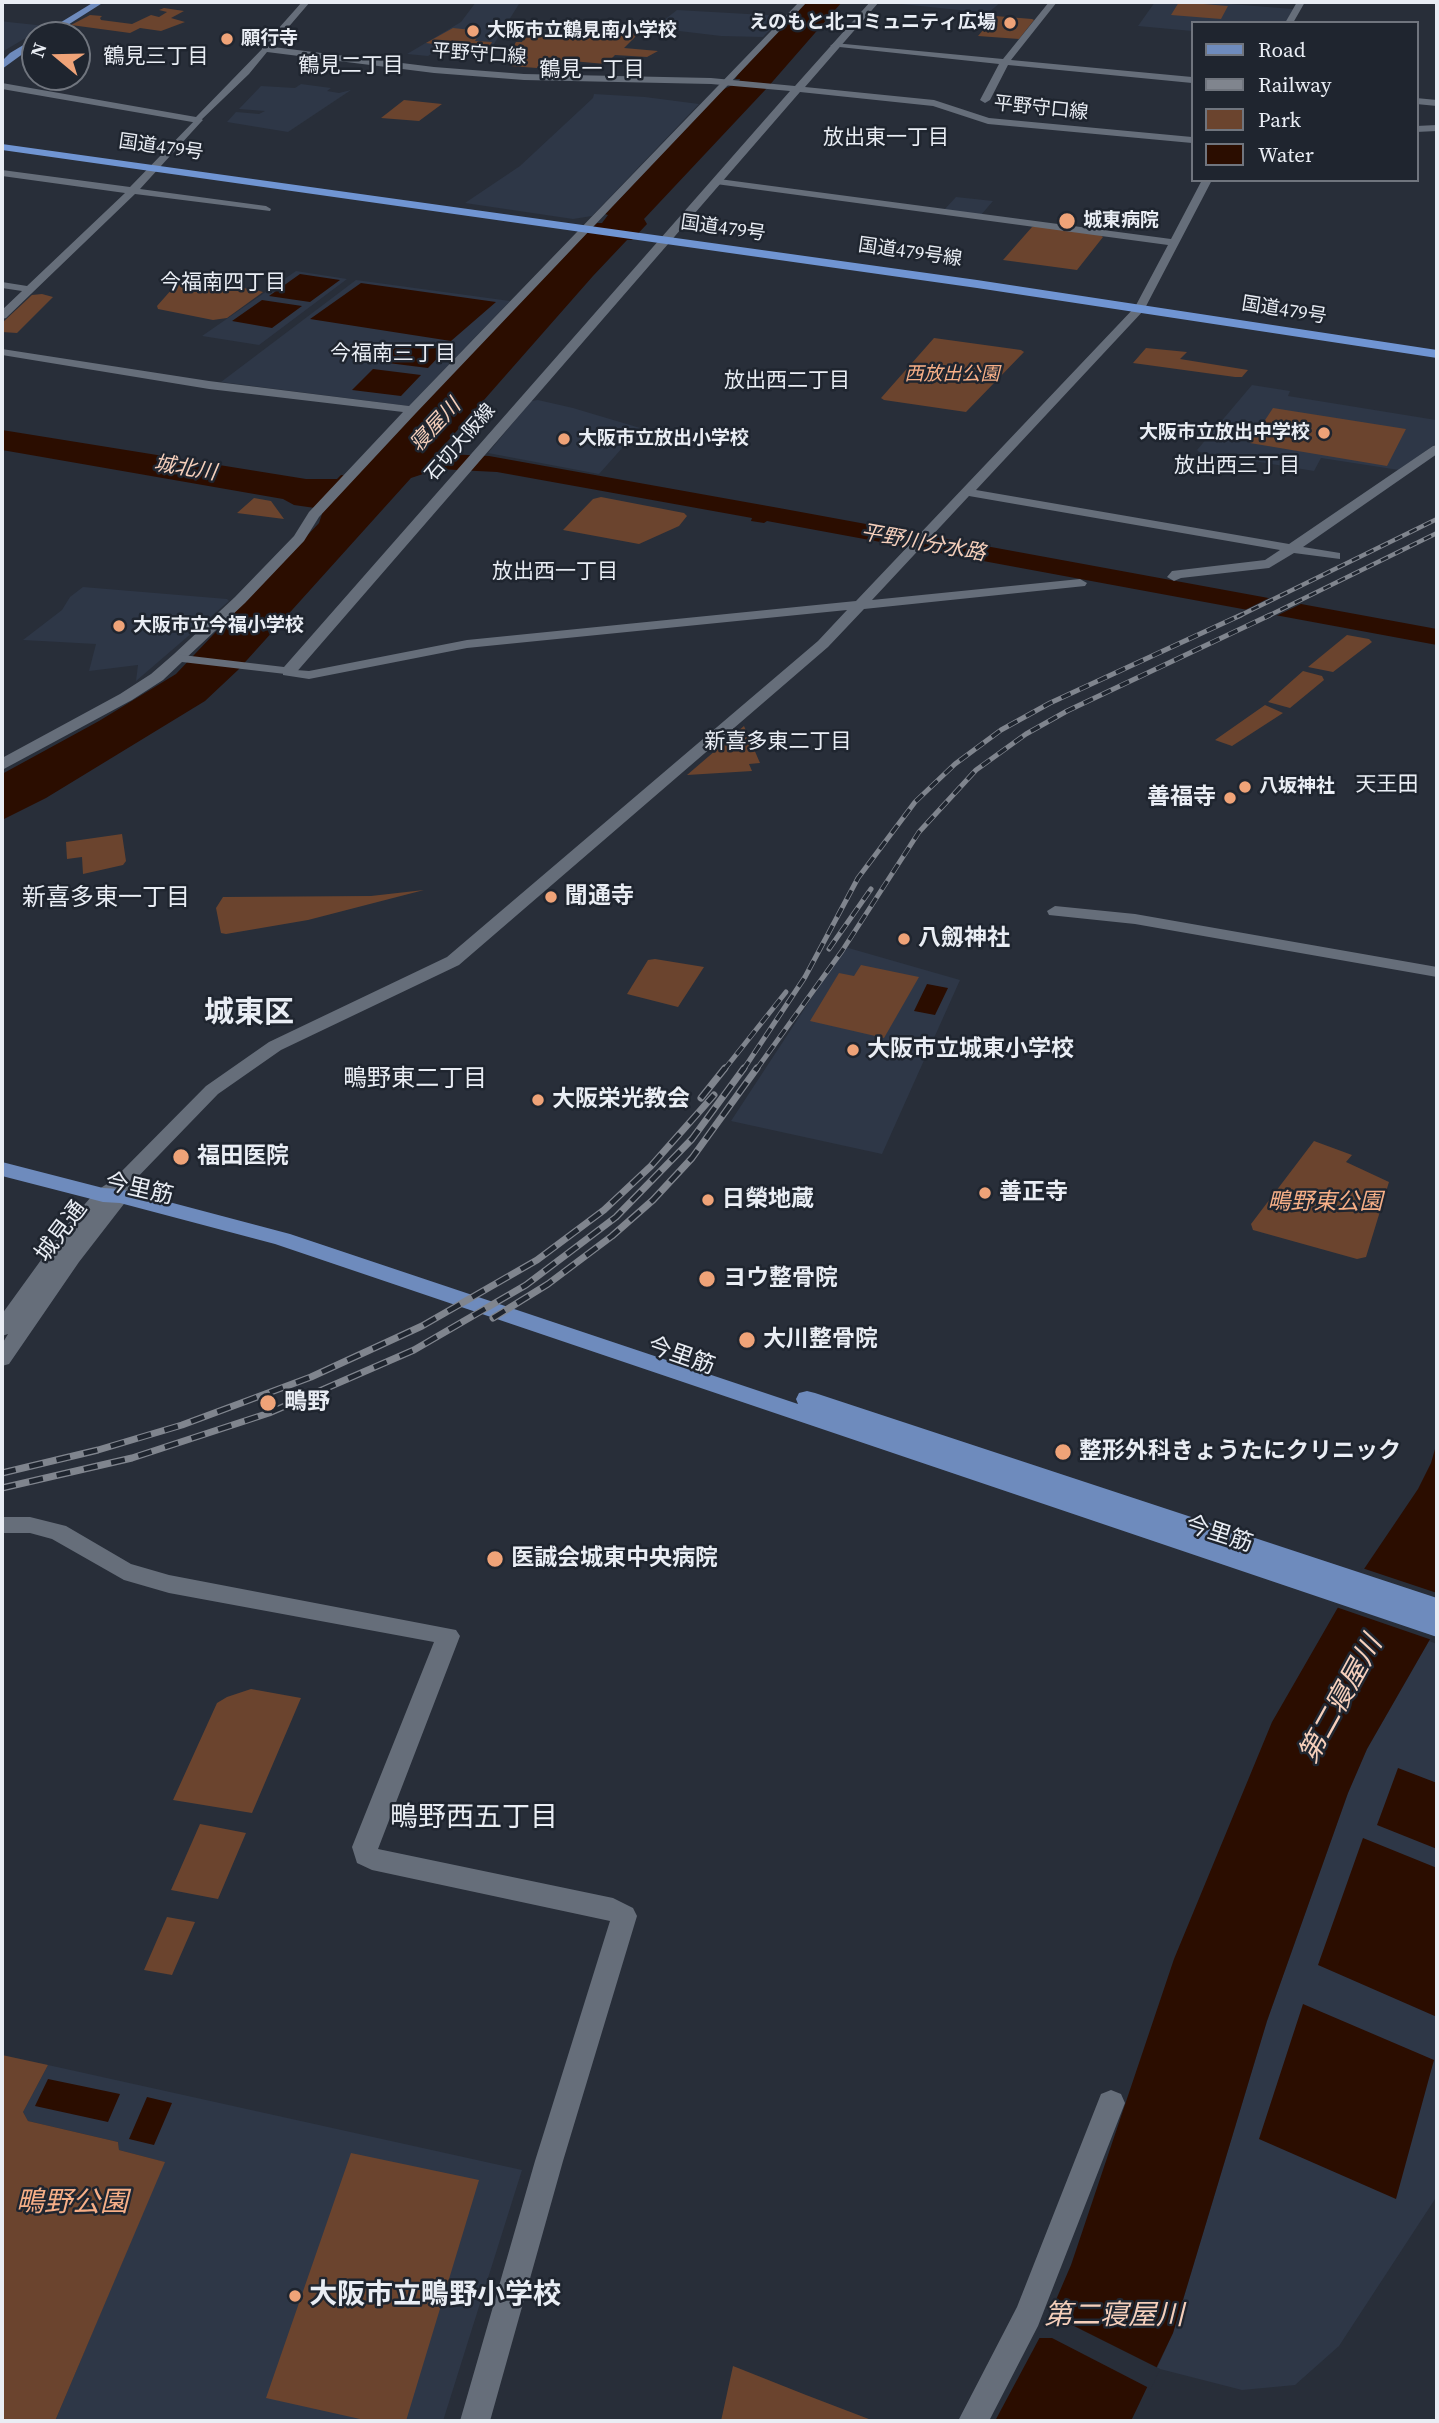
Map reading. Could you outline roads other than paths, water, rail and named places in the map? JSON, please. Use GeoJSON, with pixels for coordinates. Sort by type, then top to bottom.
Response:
{"type":"FeatureCollection","features":[{"type":"Feature","properties":{"kind":"highway","name":"国道479号"},"geometry":{"type":"LineString","coordinates":[[2,145],[1213,314],[1437,352]]}},
{"type":"Feature","properties":{"kind":"highway","name":"国道479号"},"geometry":{"type":"LineString","coordinates":[[1142,306],[1291,329]]}},
{"type":"Feature","properties":{"kind":"highway"},"geometry":{"type":"LineString","coordinates":[[1213,314],[1437,352]]}},
{"type":"Feature","properties":{"kind":"highway"},"geometry":{"type":"LineString","coordinates":[[1233,322],[1437,352]]}},
{"type":"Feature","properties":{"kind":"main road"},"geometry":{"type":"LineString","coordinates":[[68,21],[99,2]]}},
{"type":"Feature","properties":{"kind":"main road","name":"石切大阪線"},"geometry":{"type":"LineString","coordinates":[[288,672],[719,182],[834,46],[876,2]]}},
{"type":"Feature","properties":{"kind":"main road","name":"平野守口線"},"geometry":{"type":"LineString","coordinates":[[265,49],[312,52],[391,65],[524,77],[729,82],[934,103],[988,121],[1122,136],[1190,140]]}},
{"type":"Feature","properties":{"kind":"main road"},"geometry":{"type":"LineString","coordinates":[[2,86],[198,120],[265,49]]}},
{"type":"Feature","properties":{"kind":"main road"},"geometry":{"type":"LineString","coordinates":[[2,66],[21,50]]}},
{"type":"Feature","properties":{"kind":"main road"},"geometry":{"type":"LineString","coordinates":[[1418,129],[1437,128]]}},
{"type":"Feature","properties":{"kind":"main road"},"geometry":{"type":"LineString","coordinates":[[2,765],[126,697],[184,658],[288,672]]}},
{"type":"Feature","properties":{"kind":"main road","name":"今里筋"},"geometry":{"type":"LineString","coordinates":[[2,1155],[114,1192],[282,1239],[1348,1588]]}},
{"type":"Feature","properties":{"kind":"main road","name":"今里筋"},"geometry":{"type":"LineString","coordinates":[[2,1169],[114,1192]]}},
{"type":"Feature","properties":{"kind":"main road"},"geometry":{"type":"LineString","coordinates":[[1348,1588],[1437,1608]]}},
{"type":"Feature","properties":{"kind":"main road"},"geometry":{"type":"LineString","coordinates":[[1348,1588],[1437,1627]]}},
{"type":"Feature","properties":{"kind":"street"},"geometry":{"type":"LineString","coordinates":[[265,49],[306,2]]}},
{"type":"Feature","properties":{"kind":"street"},"geometry":{"type":"LineString","coordinates":[[184,658],[299,538],[314,514],[412,410],[803,2]]}},
{"type":"Feature","properties":{"kind":"street"},"geometry":{"type":"LineString","coordinates":[[985,100],[1005,62],[1052,2]]}},
{"type":"Feature","properties":{"kind":"street"},"geometry":{"type":"LineString","coordinates":[[1290,21],[1301,2]]}},
{"type":"Feature","properties":{"kind":"street"},"geometry":{"type":"LineString","coordinates":[[834,46],[1190,80]]}},
{"type":"Feature","properties":{"kind":"street"},"geometry":{"type":"LineString","coordinates":[[1418,101],[1437,103]]}},
{"type":"Feature","properties":{"kind":"street"},"geometry":{"type":"LineString","coordinates":[[2,316],[158,165],[198,120]]}},
{"type":"Feature","properties":{"kind":"street"},"geometry":{"type":"LineString","coordinates":[[2,173],[266,209]]}},
{"type":"Feature","properties":{"kind":"street"},"geometry":{"type":"LineString","coordinates":[[719,182],[1175,243]]}},
{"type":"Feature","properties":{"kind":"street"},"geometry":{"type":"LineString","coordinates":[[114,1192],[196,1104],[258,1056],[459,957],[811,656],[1142,306],[1206,182]]}},
{"type":"Feature","properties":{"kind":"street"},"geometry":{"type":"LineString","coordinates":[[2,285],[29,289]]}},
{"type":"Feature","properties":{"kind":"street"},"geometry":{"type":"LineString","coordinates":[[2,352],[209,385],[412,410]]}},
{"type":"Feature","properties":{"kind":"street"},"geometry":{"type":"LineString","coordinates":[[1174,577],[1177,574],[1269,564],[1437,449]]}},
{"type":"Feature","properties":{"kind":"street"},"geometry":{"type":"LineString","coordinates":[[967,492],[1335,556]]}},
{"type":"Feature","properties":{"kind":"street"},"geometry":{"type":"LineString","coordinates":[[288,672],[316,674],[467,644],[1080,583]]}},
{"type":"Feature","properties":{"kind":"street"},"geometry":{"type":"LineString","coordinates":[[1055,911],[1135,919],[1437,972]]}},
{"type":"Feature","properties":{"kind":"street","name":"城見通"},"geometry":{"type":"LineString","coordinates":[[2,1329],[62,1245],[114,1192]]}},
{"type":"Feature","properties":{"kind":"street","name":"城見通"},"geometry":{"type":"LineString","coordinates":[[2,1359],[114,1192]]}},
{"type":"Feature","properties":{"kind":"street"},"geometry":{"type":"LineString","coordinates":[[2,1525],[30,1525],[58,1532],[124,1571],[169,1584],[447,1636],[365,1847],[366,1855],[372,1859],[613,1909],[624,1916],[549,2161],[475,2421]]}},
{"type":"Feature","properties":{"kind":"street"},"geometry":{"type":"LineString","coordinates":[[973,2421],[1028,2316],[1111,2103]]}},
{"type":"Feature","properties":{"kind":"water"},"geometry":{"type":"Polygon","coordinates":[[[806,2],[842,2],[767,88],[644,219],[647,224],[632,240],[627,240],[593,276],[440,450],[447,454],[489,456],[779,508],[1437,629],[1437,645],[767,521],[751,521],[752,518],[497,472],[438,469],[411,478],[238,670],[205,701],[46,798],[2,820],[2,774],[99,721],[176,674],[319,523],[322,514],[315,508],[294,505],[283,499],[2,450],[2,430],[306,479],[337,479],[341,475],[349,476],[582,237],[597,223],[602,223],[608,215],[605,214],[722,90],[739,82],[740,79],[735,79],[742,68],[806,2]]]}},
{"type":"Feature","properties":{"kind":"water"},"geometry":{"type":"Polygon","coordinates":[[[300,274],[340,280],[310,302],[269,296],[300,274]]]}},
{"type":"Feature","properties":{"kind":"water"},"geometry":{"type":"Polygon","coordinates":[[[361,283],[496,302],[451,341],[310,319],[361,283]]]}},
{"type":"Feature","properties":{"kind":"water"},"geometry":{"type":"Polygon","coordinates":[[[262,300],[302,306],[272,328],[232,321],[262,300]]]}},
{"type":"Feature","properties":{"kind":"water"},"geometry":{"type":"Polygon","coordinates":[[[400,343],[447,348],[428,368],[380,362],[400,343]]]}},
{"type":"Feature","properties":{"kind":"water"},"geometry":{"type":"Polygon","coordinates":[[[373,369],[421,375],[401,396],[352,390],[373,369]]]}},
{"type":"Feature","properties":{"kind":"water"},"geometry":{"type":"Polygon","coordinates":[[[927,984],[948,988],[935,1015],[914,1011],[927,984]]]}},
{"type":"Feature","properties":{"kind":"water","name":"第二寝屋川"},"geometry":{"type":"Polygon","coordinates":[[[1437,1442],[1437,1627],[1367,1749],[1348,1793],[1267,2021],[1173,2333],[1131,2421],[995,2421],[1040,2337],[1071,2265],[1174,1959],[1272,1722],[1337,1609],[1418,1489],[1431,1463],[1437,1442]]]}},
{"type":"Feature","properties":{"kind":"water"},"geometry":{"type":"Polygon","coordinates":[[[1398,1768],[1437,1783],[1437,1849],[1377,1825],[1398,1768]]]}},
{"type":"Feature","properties":{"kind":"water"},"geometry":{"type":"Polygon","coordinates":[[[1363,1838],[1437,1868],[1437,2017],[1318,1965],[1363,1838]]]}},
{"type":"Feature","properties":{"kind":"water"},"geometry":{"type":"Polygon","coordinates":[[[1303,2004],[1434,2060],[1396,2199],[1259,2139],[1303,2004]]]}},
{"type":"Feature","properties":{"kind":"water"},"geometry":{"type":"Polygon","coordinates":[[[48,2079],[120,2094],[108,2122],[35,2106],[48,2079]]]}},
{"type":"Feature","properties":{"kind":"water"},"geometry":{"type":"Polygon","coordinates":[[[147,2097],[172,2103],[154,2145],[129,2139],[147,2097]]]}},
{"type":"Feature","properties":{"kind":"railway"},"geometry":{"type":"LineString","coordinates":[[1237,617],[1437,519]]}},
{"type":"Feature","properties":{"kind":"railway"},"geometry":{"type":"LineString","coordinates":[[1266,617],[1437,533]]}},
{"type":"Feature","properties":{"kind":"railway"},"geometry":{"type":"LineString","coordinates":[[743,1070],[805,977],[858,878],[915,802],[955,764],[1001,730],[1050,703],[1241,615]]}},
{"type":"Feature","properties":{"kind":"railway"},"geometry":{"type":"LineString","coordinates":[[756,1070],[842,951],[919,832],[976,770],[1026,734],[1067,711],[1270,615]]}},
{"type":"Feature","properties":{"kind":"railway"},"geometry":{"type":"LineString","coordinates":[[829,949],[871,889]]}},
{"type":"Feature","properties":{"kind":"railway"},"geometry":{"type":"LineString","coordinates":[[724,1070],[786,992]]}},
{"type":"Feature","properties":{"kind":"railway"},"geometry":{"type":"LineString","coordinates":[[701,1098],[725,1068]]}},
{"type":"Feature","properties":{"kind":"railway"},"geometry":{"type":"LineString","coordinates":[[2,1488],[132,1458],[269,1413],[414,1350],[526,1285],[616,1217],[692,1139],[744,1068]]}},
{"type":"Feature","properties":{"kind":"railway"},"geometry":{"type":"LineString","coordinates":[[493,1318],[548,1284],[612,1236],[653,1200],[692,1158],[757,1068]]}},
{"type":"Feature","properties":{"kind":"railway"},"geometry":{"type":"LineString","coordinates":[[2,1473],[98,1450],[182,1425],[311,1377],[422,1326],[537,1260],[604,1210],[651,1166],[714,1095]]}},
{"type":"Feature","properties":{"kind":"place","name":"えのもと北コミュニティ広場"},"geometry":{"type":"Point","coordinates":[1010,23]}},
{"type":"Feature","properties":{"kind":"place","name":"大阪市立鶴見南小学校"},"geometry":{"type":"Point","coordinates":[473,31]}},
{"type":"Feature","properties":{"kind":"place","name":"願行寺"},"geometry":{"type":"Point","coordinates":[227,39]}},
{"type":"Feature","properties":{"kind":"place","name":"城東病院"},"geometry":{"type":"Point","coordinates":[1067,221]}},
{"type":"Feature","properties":{"kind":"place","name":"大阪市立放出中学校"},"geometry":{"type":"Point","coordinates":[1324,433]}},
{"type":"Feature","properties":{"kind":"place","name":"大阪市立放出小学校"},"geometry":{"type":"Point","coordinates":[564,439]}},
{"type":"Feature","properties":{"kind":"place","name":"大阪市立今福小学校"},"geometry":{"type":"Point","coordinates":[119,626]}},
{"type":"Feature","properties":{"kind":"place","name":"八坂神社"},"geometry":{"type":"Point","coordinates":[1245,787]}},
{"type":"Feature","properties":{"kind":"place","name":"善福寺"},"geometry":{"type":"Point","coordinates":[1230,798]}},
{"type":"Feature","properties":{"kind":"place","name":"聞通寺"},"geometry":{"type":"Point","coordinates":[551,897]}},
{"type":"Feature","properties":{"kind":"place","name":"八劔神社"},"geometry":{"type":"Point","coordinates":[904,939]}},
{"type":"Feature","properties":{"kind":"place","name":"大阪市立城東小学校"},"geometry":{"type":"Point","coordinates":[853,1050]}},
{"type":"Feature","properties":{"kind":"place","name":"大阪栄光教会"},"geometry":{"type":"Point","coordinates":[538,1100]}},
{"type":"Feature","properties":{"kind":"place","name":"福田医院"},"geometry":{"type":"Point","coordinates":[181,1157]}},
{"type":"Feature","properties":{"kind":"place","name":"善正寺"},"geometry":{"type":"Point","coordinates":[985,1193]}},
{"type":"Feature","properties":{"kind":"place","name":"日榮地蔵"},"geometry":{"type":"Point","coordinates":[708,1200]}},
{"type":"Feature","properties":{"kind":"place","name":"ヨウ整骨院"},"geometry":{"type":"Point","coordinates":[707,1279]}},
{"type":"Feature","properties":{"kind":"place","name":"大川整骨院"},"geometry":{"type":"Point","coordinates":[747,1340]}},
{"type":"Feature","properties":{"kind":"place","name":"鴫野"},"geometry":{"type":"Point","coordinates":[268,1403]}},
{"type":"Feature","properties":{"kind":"place","name":"整形外科きょうたにクリニック"},"geometry":{"type":"Point","coordinates":[1063,1452]}},
{"type":"Feature","properties":{"kind":"place","name":"医誠会城東中央病院"},"geometry":{"type":"Point","coordinates":[495,1559]}},
{"type":"Feature","properties":{"kind":"place","name":"大阪市立鴫野小学校"},"geometry":{"type":"Point","coordinates":[295,2296]}},
{"type":"Feature","properties":{"kind":"district","name":"鶴見三丁目"},"geometry":{"type":"Point","coordinates":[156,58]}},
{"type":"Feature","properties":{"kind":"district","name":"鶴見二丁目"},"geometry":{"type":"Point","coordinates":[351,67]}},
{"type":"Feature","properties":{"kind":"district","name":"鶴見一丁目"},"geometry":{"type":"Point","coordinates":[592,71]}},
{"type":"Feature","properties":{"kind":"district","name":"放出東一丁目"},"geometry":{"type":"Point","coordinates":[886,139]}},
{"type":"Feature","properties":{"kind":"district","name":"今福南四丁目"},"geometry":{"type":"Point","coordinates":[223,284]}},
{"type":"Feature","properties":{"kind":"district","name":"今福南三丁目"},"geometry":{"type":"Point","coordinates":[393,355]}},
{"type":"Feature","properties":{"kind":"district","name":"放出西二丁目"},"geometry":{"type":"Point","coordinates":[787,382]}},
{"type":"Feature","properties":{"kind":"district","name":"放出西三丁目"},"geometry":{"type":"Point","coordinates":[1237,467]}},
{"type":"Feature","properties":{"kind":"district","name":"放出西一丁目"},"geometry":{"type":"Point","coordinates":[555,573]}},
{"type":"Feature","properties":{"kind":"district","name":"新喜多東二丁目"},"geometry":{"type":"Point","coordinates":[778,743]}},
{"type":"Feature","properties":{"kind":"district","name":"天王田"},"geometry":{"type":"Point","coordinates":[1387,786]}},
{"type":"Feature","properties":{"kind":"district","name":"新喜多東一丁目"},"geometry":{"type":"Point","coordinates":[106,899]}},
{"type":"Feature","properties":{"kind":"district","name":"城東区"},"geometry":{"type":"Point","coordinates":[249,1014]}},
{"type":"Feature","properties":{"kind":"district","name":"鴫野東二丁目"},"geometry":{"type":"Point","coordinates":[415,1080]}},
{"type":"Feature","properties":{"kind":"district","name":"鴫野西五丁目"},"geometry":{"type":"Point","coordinates":[474,1819]}},
{"type":"Feature","properties":{"kind":"park label","name":"西放出公園"},"geometry":{"type":"Point","coordinates":[952,375]}},
{"type":"Feature","properties":{"kind":"park label","name":"鴫野東公園"},"geometry":{"type":"Point","coordinates":[1325,1203]}},
{"type":"Feature","properties":{"kind":"park label","name":"鴫野公園"},"geometry":{"type":"Point","coordinates":[72,2204]}},
{"type":"Feature","properties":{"kind":"water label","name":"寝屋川"},"geometry":{"type":"Point","coordinates":[436,426]}},
{"type":"Feature","properties":{"kind":"water label","name":"城北川"},"geometry":{"type":"Point","coordinates":[185,469]}},
{"type":"Feature","properties":{"kind":"water label","name":"平野川分水路"},"geometry":{"type":"Point","coordinates":[923,544]}}]}
